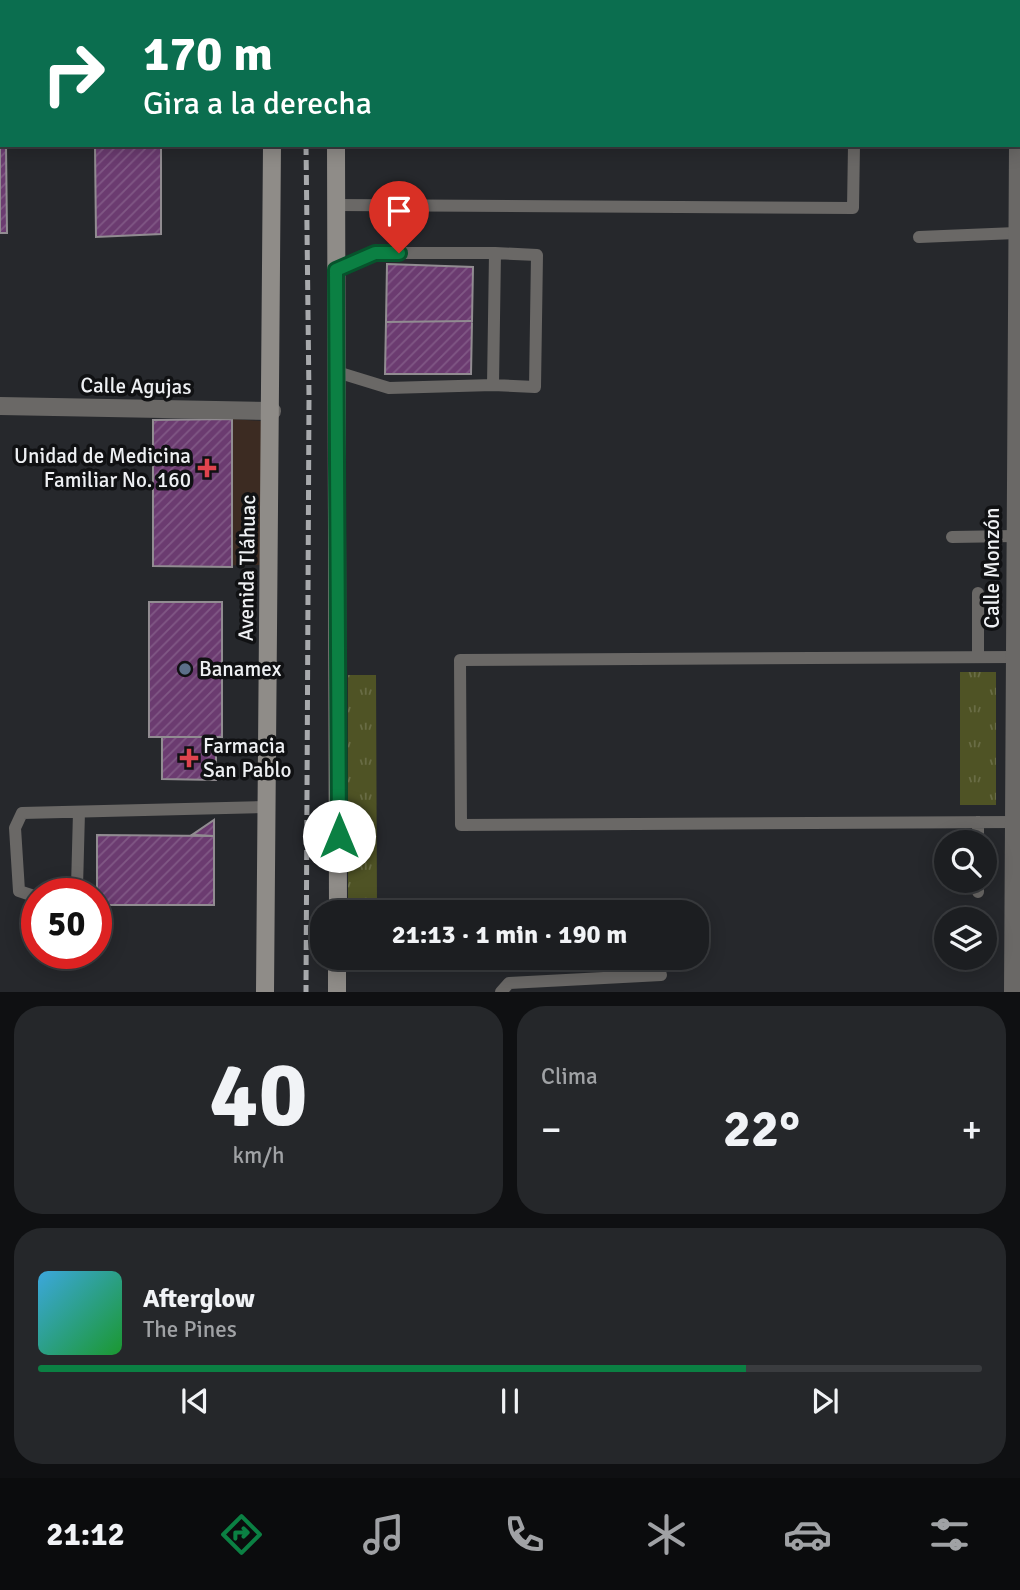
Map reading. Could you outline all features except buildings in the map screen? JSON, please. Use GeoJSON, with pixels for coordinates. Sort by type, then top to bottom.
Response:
{"type":"FeatureCollection","features":[{"type":"Feature","properties":{"kind":"main road","name":"Avenida Tláhuac"},"geometry":{"type":"LineString","coordinates":[[265,992],[272,411],[272,147]]}},
{"type":"Feature","properties":{"kind":"main road"},"geometry":{"type":"LineString","coordinates":[[335,147],[338,900]]}},
{"type":"Feature","properties":{"kind":"main road"},"geometry":{"type":"LineString","coordinates":[[337,970],[337,992]]}},
{"type":"Feature","properties":{"kind":"street","name":"Calle Monzón"},"geometry":{"type":"LineString","coordinates":[[1013,992],[1018,908],[1013,822],[1018,147]]}},
{"type":"Feature","properties":{"kind":"street","name":"Calle Agujas"},"geometry":{"type":"LineString","coordinates":[[0,407],[272,411]]}},
{"type":"Feature","properties":{"kind":"lane"},"geometry":{"type":"LineString","coordinates":[[336,205],[853,208],[854,147]]}},
{"type":"Feature","properties":{"kind":"lane"},"geometry":{"type":"LineString","coordinates":[[919,237],[1016,233]]}},
{"type":"Feature","properties":{"kind":"lane"},"geometry":{"type":"LineString","coordinates":[[336,270],[375,253],[537,255],[534,387],[493,385],[389,388],[337,372]]}},
{"type":"Feature","properties":{"kind":"lane"},"geometry":{"type":"LineString","coordinates":[[493,385],[495,253]]}},
{"type":"Feature","properties":{"kind":"lane"},"geometry":{"type":"LineString","coordinates":[[952,537],[1014,536]]}},
{"type":"Feature","properties":{"kind":"lane"},"geometry":{"type":"LineString","coordinates":[[978,593],[978,657]]}},
{"type":"Feature","properties":{"kind":"lane"},"geometry":{"type":"LineString","coordinates":[[1013,822],[461,825],[460,660],[1014,657]]}},
{"type":"Feature","properties":{"kind":"lane"},"geometry":{"type":"LineString","coordinates":[[21,892],[15,828],[22,813],[267,807]]}},
{"type":"Feature","properties":{"kind":"lane"},"geometry":{"type":"LineString","coordinates":[[78,878],[79,812]]}},
{"type":"Feature","properties":{"kind":"lane"},"geometry":{"type":"LineString","coordinates":[[978,822],[978,830]]}},
{"type":"Feature","properties":{"kind":"lane"},"geometry":{"type":"LineString","coordinates":[[501,992],[509,983],[661,975]]}},
{"type":"Feature","properties":{"kind":"shaded area","name":"Unidad de Medicina Familiar No. 160"},"geometry":{"type":"Polygon","coordinates":[[[153,420],[261,421],[261,565],[153,566],[153,420]]]}},
{"type":"Feature","properties":{"kind":"green space"},"geometry":{"type":"Polygon","coordinates":[[[960,672],[996,672],[996,805],[960,805],[960,672]]]}},
{"type":"Feature","properties":{"kind":"green space"},"geometry":{"type":"Polygon","coordinates":[[[348,675],[376,675],[377,900],[348,900],[348,675]]]}},
{"type":"Feature","properties":{"kind":"railway"},"geometry":{"type":"LineString","coordinates":[[306,147],[309,397],[306,992]]}},
{"type":"Feature","properties":{"kind":"place","name":"Unidad de Medicina Familiar No. 160"},"geometry":{"type":"Point","coordinates":[207,468]}},
{"type":"Feature","properties":{"kind":"place","name":"Banamex"},"geometry":{"type":"Point","coordinates":[185,669]}},
{"type":"Feature","properties":{"kind":"place","name":"Farmacia San Pablo"},"geometry":{"type":"Point","coordinates":[189,758]}},
{"type":"Feature","properties":{"kind":"route"},"geometry":{"type":"LineString","coordinates":[[339,836],[336,270],[375,253],[399,253]]}}]}
